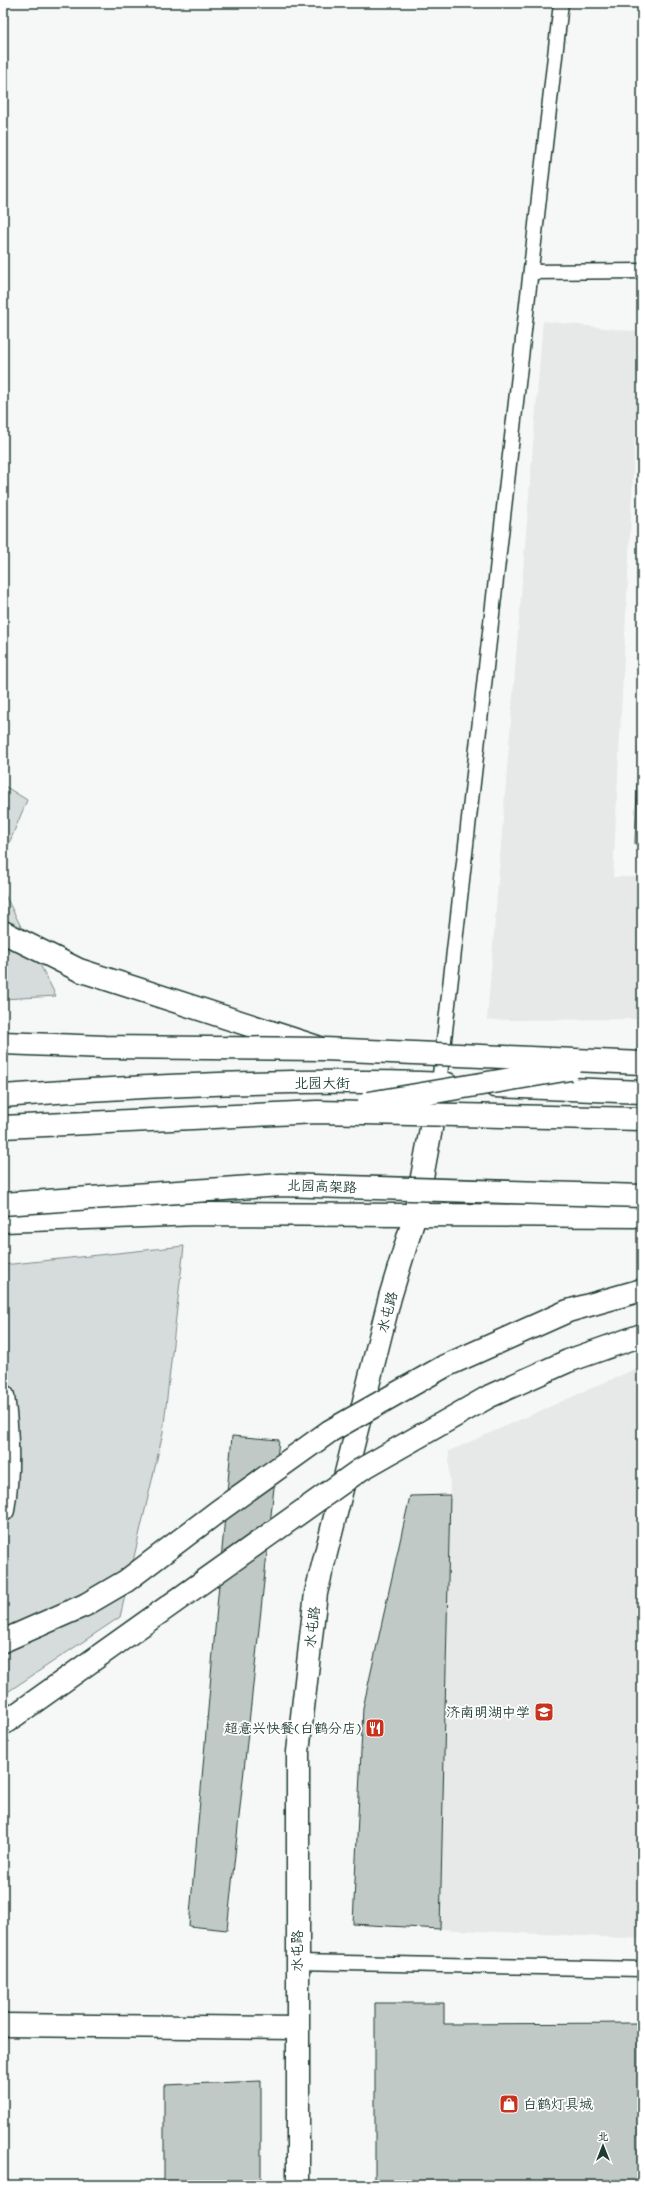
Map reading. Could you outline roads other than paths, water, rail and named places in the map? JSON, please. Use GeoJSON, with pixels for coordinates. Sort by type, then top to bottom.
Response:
{"type":"FeatureCollection","features":[{"type":"Feature","properties":{"kind":"main road"},"geometry":{"type":"LineString","coordinates":[[3,932],[79,970],[324,1049]]}},
{"type":"Feature","properties":{"kind":"main road"},"geometry":{"type":"LineString","coordinates":[[3,1043],[105,1047],[324,1049],[642,1063]]}},
{"type":"Feature","properties":{"kind":"main road"},"geometry":{"type":"LineString","coordinates":[[317,1112],[613,1062]]}},
{"type":"Feature","properties":{"kind":"main road","name":"北园大街"},"geometry":{"type":"LineString","coordinates":[[3,1096],[236,1082],[439,1084],[642,1092]]}},
{"type":"Feature","properties":{"kind":"main road","name":"水屯路"},"geometry":{"type":"LineString","coordinates":[[298,2185],[298,1752],[316,1593],[390,1297],[415,1215],[439,1084]]}},
{"type":"Feature","properties":{"kind":"main road"},"geometry":{"type":"LineString","coordinates":[[3,1127],[317,1112],[642,1119]]}},
{"type":"Feature","properties":{"kind":"main road","name":"北园高架路"},"geometry":{"type":"LineString","coordinates":[[3,1204],[281,1185],[642,1196]]}},
{"type":"Feature","properties":{"kind":"main road"},"geometry":{"type":"LineString","coordinates":[[3,1221],[198,1214],[642,1216]]}},
{"type":"Feature","properties":{"kind":"main road"},"geometry":{"type":"LineString","coordinates":[[3,1641],[23,1634],[85,1605],[126,1582],[217,1512],[330,1431],[444,1366],[568,1311],[642,1290]]}},
{"type":"Feature","properties":{"kind":"main road"},"geometry":{"type":"LineString","coordinates":[[3,1724],[360,1470],[490,1396],[568,1361],[642,1335]]}},
{"type":"Feature","properties":{"kind":"main road"},"geometry":{"type":"LineString","coordinates":[[3,1396],[6,1420],[6,1489],[3,1510]]}},
{"type":"Feature","properties":{"kind":"main road"},"geometry":{"type":"LineString","coordinates":[[3,2025],[297,2028]]}},
{"type":"Feature","properties":{"kind":"lane"},"geometry":{"type":"LineString","coordinates":[[439,1084],[561,3]]}},
{"type":"Feature","properties":{"kind":"lane"},"geometry":{"type":"LineString","coordinates":[[531,272],[642,271]]}},
{"type":"Feature","properties":{"kind":"lane"},"geometry":{"type":"LineString","coordinates":[[297,1962],[642,1969]]}},
{"type":"Feature","properties":{"kind":"place","name":"济南明湖中学"},"geometry":{"type":"Point","coordinates":[544,1712]}},
{"type":"Feature","properties":{"kind":"place","name":"超意兴快餐(白鹤分店)"},"geometry":{"type":"Point","coordinates":[375,1728]}},
{"type":"Feature","properties":{"kind":"place","name":"白鹤灯具城"},"geometry":{"type":"Point","coordinates":[509,2104]}}]}
